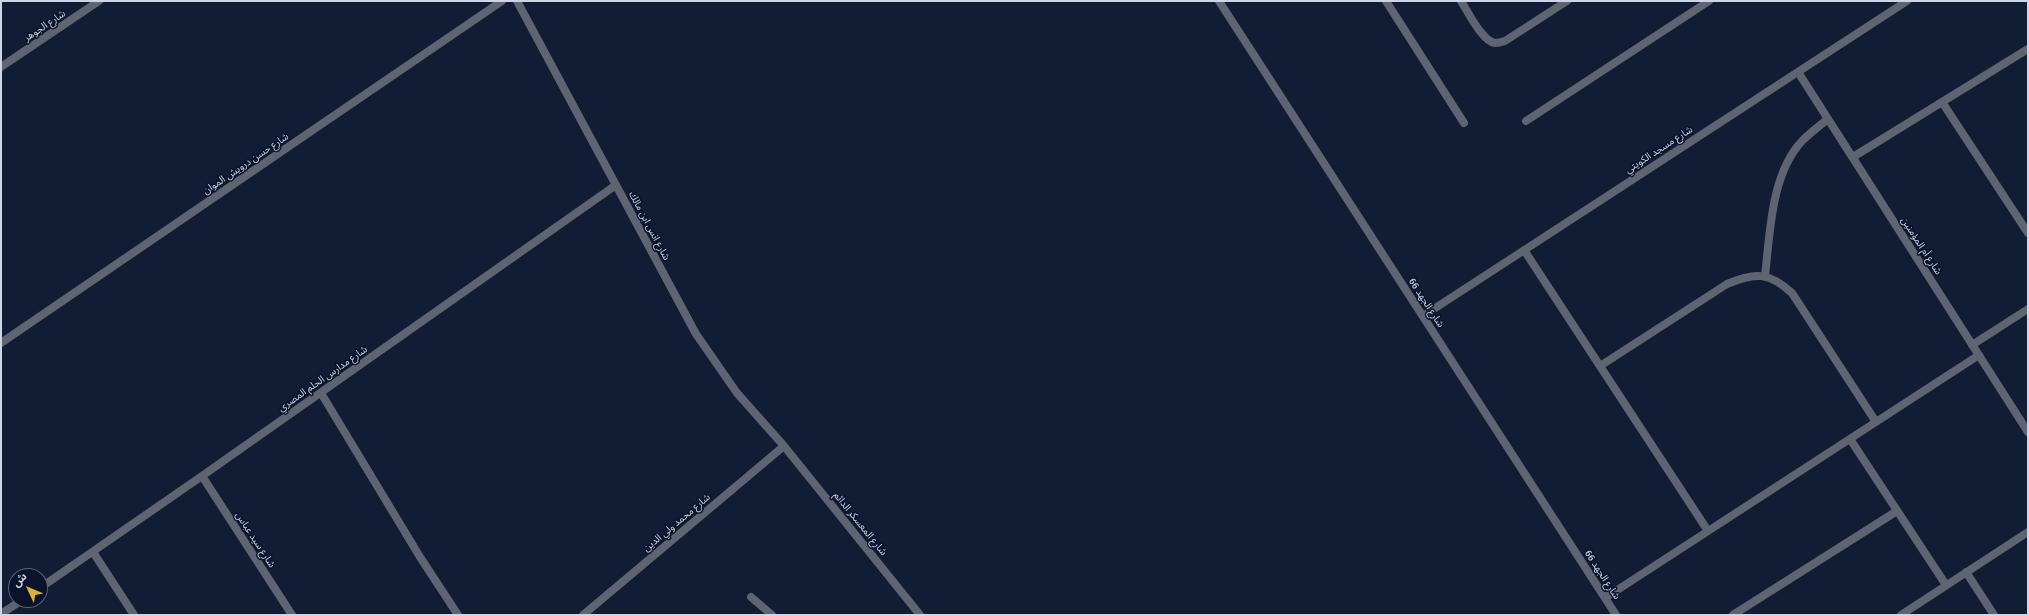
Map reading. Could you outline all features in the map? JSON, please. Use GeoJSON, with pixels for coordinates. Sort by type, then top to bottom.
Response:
{"type":"FeatureCollection","features":[{"type":"Feature","properties":{"kind":"street","name":"شارع الجوهر"},"geometry":{"type":"LineString","coordinates":[[1,67],[100,1]]}},
{"type":"Feature","properties":{"kind":"street","name":"شارع حسن درويش الموان"},"geometry":{"type":"LineString","coordinates":[[1,343],[502,1]]}},
{"type":"Feature","properties":{"kind":"street","name":"شارع انس ابن مالك"},"geometry":{"type":"LineString","coordinates":[[517,1],[696,334],[738,393],[784,446]]}},
{"type":"Feature","properties":{"kind":"street","name":"شارع الجهد 66"},"geometry":{"type":"LineString","coordinates":[[1219,1],[1616,615]]}},
{"type":"Feature","properties":{"kind":"street"},"geometry":{"type":"LineString","coordinates":[[1386,1],[1464,123]]}},
{"type":"Feature","properties":{"kind":"street"},"geometry":{"type":"LineString","coordinates":[[1461,1],[1487,40],[1496,43],[1505,41],[1567,1]]}},
{"type":"Feature","properties":{"kind":"street"},"geometry":{"type":"LineString","coordinates":[[1526,121],[1709,1]]}},
{"type":"Feature","properties":{"kind":"street","name":"شارع مسجد الكويتي"},"geometry":{"type":"LineString","coordinates":[[1423,316],[1907,1]]}},
{"type":"Feature","properties":{"kind":"street"},"geometry":{"type":"LineString","coordinates":[[1853,157],[1942,102],[2027,53]]}},
{"type":"Feature","properties":{"kind":"street","name":"شارع أم المؤمنين"},"geometry":{"type":"LineString","coordinates":[[1798,72],[2028,432]]}},
{"type":"Feature","properties":{"kind":"street"},"geometry":{"type":"LineString","coordinates":[[1942,102],[2028,233]]}},
{"type":"Feature","properties":{"kind":"street"},"geometry":{"type":"LineString","coordinates":[[1765,276],[1774,206],[1783,171],[1801,142],[1828,119]]}},
{"type":"Feature","properties":{"kind":"street","name":"شارع مدارس الحلم المصري"},"geometry":{"type":"LineString","coordinates":[[48,583],[321,393],[616,185]]}},
{"type":"Feature","properties":{"kind":"street"},"geometry":{"type":"LineString","coordinates":[[1524,250],[1708,531]]}},
{"type":"Feature","properties":{"kind":"street"},"geometry":{"type":"LineString","coordinates":[[1600,366],[1727,284],[1745,276],[1765,276],[1780,282],[1792,293],[1876,422]]}},
{"type":"Feature","properties":{"kind":"street"},"geometry":{"type":"LineString","coordinates":[[1972,345],[2028,308]]}},
{"type":"Feature","properties":{"kind":"street"},"geometry":{"type":"LineString","coordinates":[[1605,598],[1979,355]]}},
{"type":"Feature","properties":{"kind":"street"},"geometry":{"type":"LineString","coordinates":[[321,393],[420,557],[458,615]]}},
{"type":"Feature","properties":{"kind":"street"},"geometry":{"type":"LineString","coordinates":[[2021,420],[2028,415]]}},
{"type":"Feature","properties":{"kind":"street"},"geometry":{"type":"LineString","coordinates":[[1850,439],[1946,586]]}},
{"type":"Feature","properties":{"kind":"street","name":"شارع محمد ولي الدين"},"geometry":{"type":"LineString","coordinates":[[583,615],[784,446]]}},
{"type":"Feature","properties":{"kind":"street","name":"شارع المعسكر الدائم"},"geometry":{"type":"LineString","coordinates":[[784,446],[920,615]]}},
{"type":"Feature","properties":{"kind":"street","name":"شارع سيد عباس"},"geometry":{"type":"LineString","coordinates":[[202,476],[292,615]]}},
{"type":"Feature","properties":{"kind":"street"},"geometry":{"type":"LineString","coordinates":[[1732,615],[1897,511]]}},
{"type":"Feature","properties":{"kind":"street"},"geometry":{"type":"LineString","coordinates":[[1901,615],[2028,532]]}},
{"type":"Feature","properties":{"kind":"street"},"geometry":{"type":"LineString","coordinates":[[93,552],[134,615]]}},
{"type":"Feature","properties":{"kind":"street"},"geometry":{"type":"LineString","coordinates":[[1966,572],[1994,615]]}},
{"type":"Feature","properties":{"kind":"street"},"geometry":{"type":"LineString","coordinates":[[751,597],[772,615]]}},
{"type":"Feature","properties":{"kind":"street"},"geometry":{"type":"LineString","coordinates":[[1,614],[10,608]]}}]}
